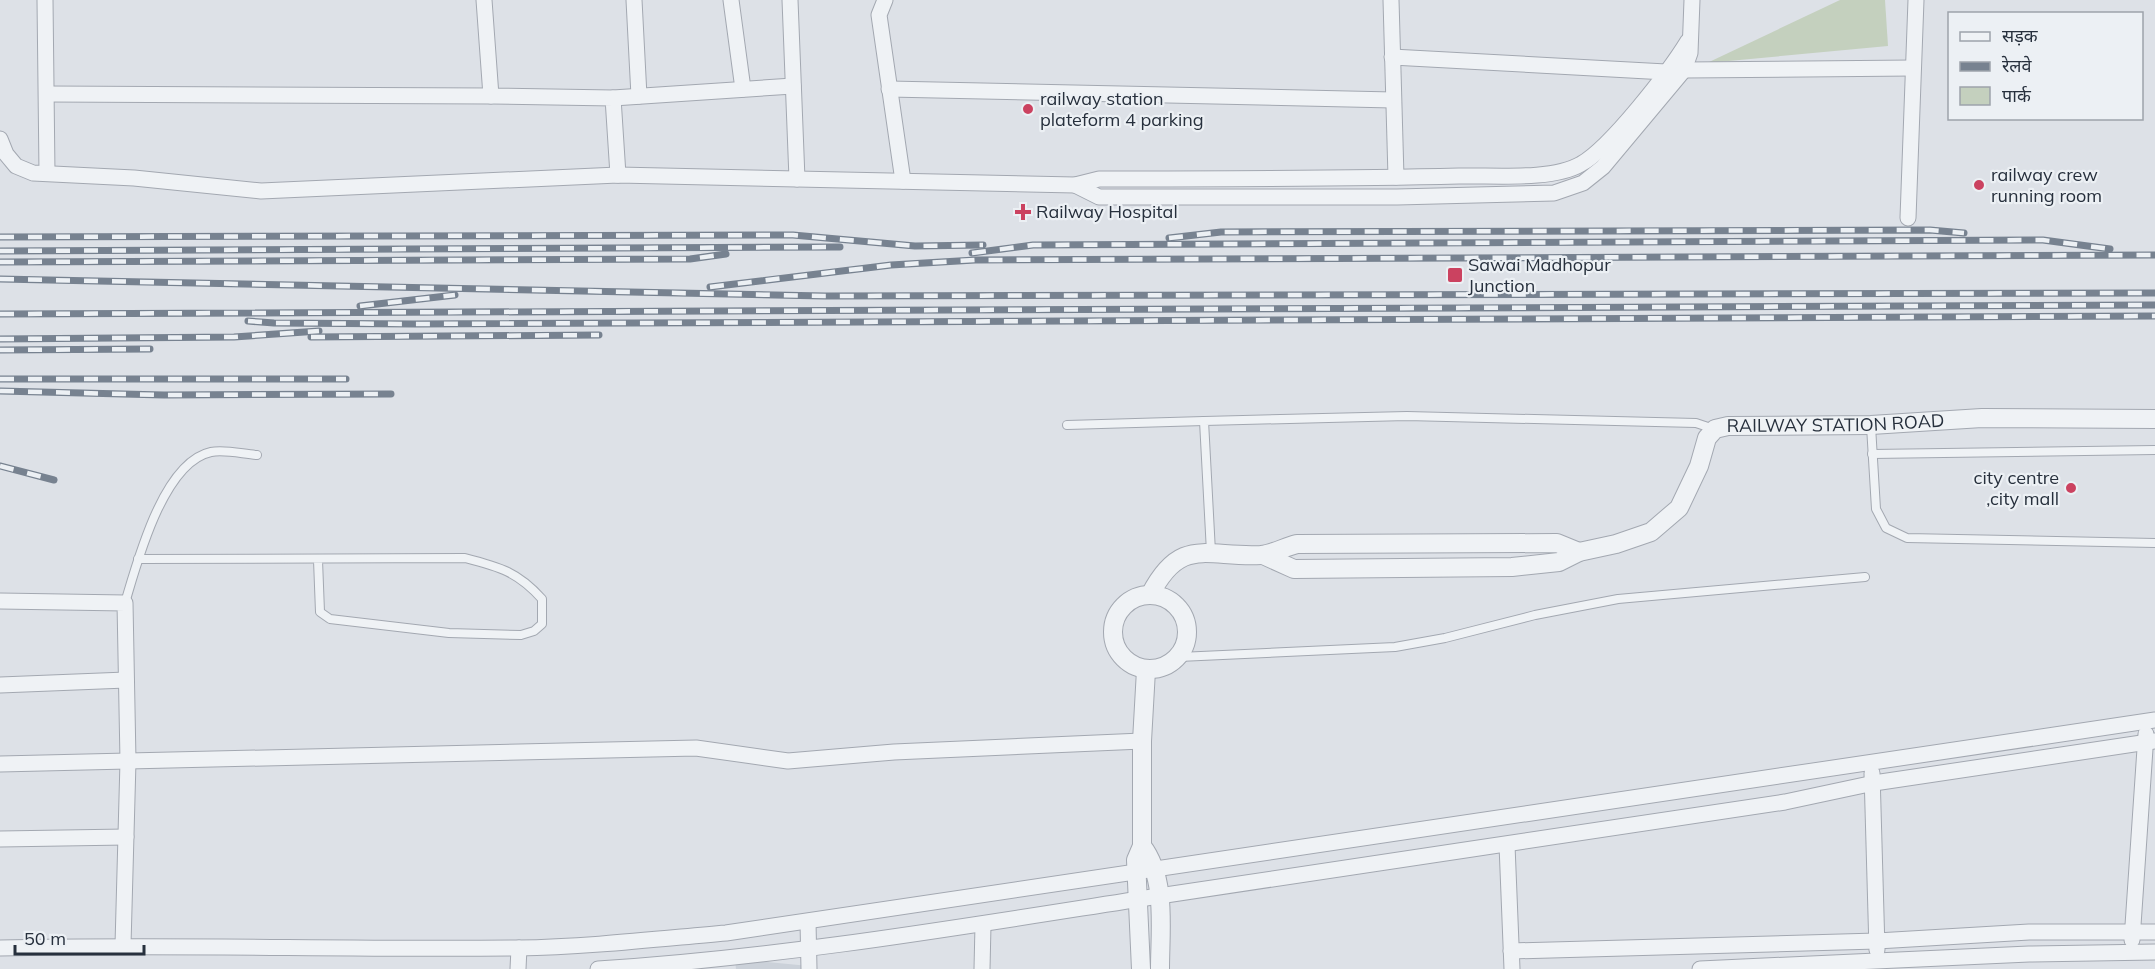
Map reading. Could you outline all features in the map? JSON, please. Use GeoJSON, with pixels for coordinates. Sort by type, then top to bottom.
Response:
{"type":"FeatureCollection","features":[{"type":"Feature","properties":{"kind":"street"},"geometry":{"type":"LineString","coordinates":[[45,0],[46,173]]}},
{"type":"Feature","properties":{"kind":"street"},"geometry":{"type":"LineString","coordinates":[[483,0],[491,96]]}},
{"type":"Feature","properties":{"kind":"street"},"geometry":{"type":"LineString","coordinates":[[634,0],[639,96]]}},
{"type":"Feature","properties":{"kind":"street"},"geometry":{"type":"LineString","coordinates":[[731,0],[743,89]]}},
{"type":"Feature","properties":{"kind":"street"},"geometry":{"type":"LineString","coordinates":[[790,0],[797,179]]}},
{"type":"Feature","properties":{"kind":"street"},"geometry":{"type":"LineString","coordinates":[[885,0],[879,15],[903,181]]}},
{"type":"Feature","properties":{"kind":"street"},"geometry":{"type":"LineString","coordinates":[[1391,0],[1396,177]]}},
{"type":"Feature","properties":{"kind":"street"},"geometry":{"type":"LineString","coordinates":[[1075,185],[1099,196],[1397,197],[1554,193],[1583,183],[1603,166],[1684,70],[1688,62],[1692,0]]}},
{"type":"Feature","properties":{"kind":"street"},"geometry":{"type":"LineString","coordinates":[[1908,218],[1916,0]]}},
{"type":"Feature","properties":{"kind":"street"},"geometry":{"type":"LineString","coordinates":[[0,139],[6,154],[16,166],[33,172],[134,178],[261,191],[618,176],[1075,185],[1100,179],[1528,174],[1560,172],[1580,165],[1601,150],[1666,72],[1688,41]]}},
{"type":"Feature","properties":{"kind":"street"},"geometry":{"type":"LineString","coordinates":[[1392,57],[1666,72]]}},
{"type":"Feature","properties":{"kind":"street"},"geometry":{"type":"LineString","coordinates":[[1684,70],[1913,68]]}},
{"type":"Feature","properties":{"kind":"street"},"geometry":{"type":"LineString","coordinates":[[47,94],[614,98],[793,86]]}},
{"type":"Feature","properties":{"kind":"street"},"geometry":{"type":"LineString","coordinates":[[889,90],[1393,100]]}},
{"type":"Feature","properties":{"kind":"street"},"geometry":{"type":"LineString","coordinates":[[614,98],[618,176]]}},
{"type":"Feature","properties":{"kind":"street","name":"RAILWAY STATION ROAD"},"geometry":{"type":"LineString","coordinates":[[1263,555],[1294,569],[1512,567],[1559,562],[1579,552],[1616,544],[1651,532],[1679,508],[1699,466],[1707,438],[1715,429],[1728,426],[1871,425],[1982,418],[2155,419]]}},
{"type":"Feature","properties":{"kind":"street"},"geometry":{"type":"LineString","coordinates":[[1150,595],[1160,574],[1172,562],[1188,554],[1263,555],[1296,544],[1557,543],[1579,552]]}},
{"type":"Feature","properties":{"kind":"street"},"geometry":{"type":"LineString","coordinates":[[1150,595],[1162,596],[1173,602],[1187,622],[1186,646],[1170,665],[1146,670],[1124,659],[1113,637],[1113,624],[1118,612],[1126,603],[1137,597],[1150,595]]}},
{"type":"Feature","properties":{"kind":"street"},"geometry":{"type":"LineString","coordinates":[[0,601],[125,603],[128,761],[123,945]]}},
{"type":"Feature","properties":{"kind":"street"},"geometry":{"type":"LineString","coordinates":[[1141,969],[1136,860],[1142,846],[1142,741],[1146,670]]}},
{"type":"Feature","properties":{"kind":"street"},"geometry":{"type":"LineString","coordinates":[[0,685],[126,680]]}},
{"type":"Feature","properties":{"kind":"street"},"geometry":{"type":"LineString","coordinates":[[0,948],[123,945],[519,948],[609,944],[808,922],[1870,761],[2150,721],[2151,742],[2132,932],[2132,953]]}},
{"type":"Feature","properties":{"kind":"street"},"geometry":{"type":"LineString","coordinates":[[0,764],[696,748],[788,761],[894,752],[1142,741]]}},
{"type":"Feature","properties":{"kind":"street"},"geometry":{"type":"LineString","coordinates":[[598,969],[704,962],[810,950],[983,925],[1138,899],[1785,802],[1874,783],[2151,742]]}},
{"type":"Feature","properties":{"kind":"street"},"geometry":{"type":"LineString","coordinates":[[1870,761],[1874,783],[1877,962]]}},
{"type":"Feature","properties":{"kind":"street"},"geometry":{"type":"LineString","coordinates":[[0,839],[126,837]]}},
{"type":"Feature","properties":{"kind":"street"},"geometry":{"type":"LineString","coordinates":[[1507,845],[1512,969]]}},
{"type":"Feature","properties":{"kind":"street"},"geometry":{"type":"LineString","coordinates":[[1142,846],[1152,859],[1159,896],[1160,969]]}},
{"type":"Feature","properties":{"kind":"street"},"geometry":{"type":"LineString","coordinates":[[808,922],[809,969]]}},
{"type":"Feature","properties":{"kind":"street"},"geometry":{"type":"LineString","coordinates":[[982,969],[983,925]]}},
{"type":"Feature","properties":{"kind":"street"},"geometry":{"type":"LineString","coordinates":[[1511,951],[1877,941],[2030,932],[2155,932]]}},
{"type":"Feature","properties":{"kind":"street"},"geometry":{"type":"LineString","coordinates":[[518,969],[519,948]]}},
{"type":"Feature","properties":{"kind":"street"},"geometry":{"type":"LineString","coordinates":[[1700,969],[2029,954],[2155,952]]}},
{"type":"Feature","properties":{"kind":"lane"},"geometry":{"type":"LineString","coordinates":[[1067,425],[1407,416],[1696,423],[1715,429]]}},
{"type":"Feature","properties":{"kind":"lane"},"geometry":{"type":"LineString","coordinates":[[1204,421],[1211,553]]}},
{"type":"Feature","properties":{"kind":"lane"},"geometry":{"type":"LineString","coordinates":[[1871,425],[1876,508],[1886,528],[1907,538],[2155,543]]}},
{"type":"Feature","properties":{"kind":"lane"},"geometry":{"type":"LineString","coordinates":[[1872,454],[2155,450]]}},
{"type":"Feature","properties":{"kind":"lane"},"geometry":{"type":"LineString","coordinates":[[125,603],[153,517],[173,483],[192,461],[211,452],[257,455]]}},
{"type":"Feature","properties":{"kind":"lane"},"geometry":{"type":"LineString","coordinates":[[138,559],[465,558],[497,566],[526,580],[542,599],[542,624],[534,631],[521,635],[449,633],[330,619],[320,612],[318,560]]}},
{"type":"Feature","properties":{"kind":"lane"},"geometry":{"type":"LineString","coordinates":[[1179,657],[1395,647],[1445,638],[1535,615],[1618,599],[1865,577]]}},
{"type":"Feature","properties":{"kind":"shaded area"},"geometry":{"type":"Polygon","coordinates":[[[735,959],[809,966],[809,969],[736,969],[735,959]]]}},
{"type":"Feature","properties":{"kind":"green space"},"geometry":{"type":"Polygon","coordinates":[[[1840,0],[1885,0],[1888,46],[1707,63],[1840,0]]]}},
{"type":"Feature","properties":{"kind":"railway"},"geometry":{"type":"LineString","coordinates":[[1169,238],[1221,232],[1930,230],[1964,233]]}},
{"type":"Feature","properties":{"kind":"railway"},"geometry":{"type":"LineString","coordinates":[[0,237],[793,235],[915,246],[983,245]]}},
{"type":"Feature","properties":{"kind":"railway"},"geometry":{"type":"LineString","coordinates":[[972,253],[1033,245],[2043,240],[2110,249]]}},
{"type":"Feature","properties":{"kind":"railway"},"geometry":{"type":"LineString","coordinates":[[0,251],[840,247]]}},
{"type":"Feature","properties":{"kind":"railway"},"geometry":{"type":"LineString","coordinates":[[0,262],[690,259],[726,254]]}},
{"type":"Feature","properties":{"kind":"railway"},"geometry":{"type":"LineString","coordinates":[[710,287],[891,265],[975,260],[2155,255]]}},
{"type":"Feature","properties":{"kind":"railway"},"geometry":{"type":"LineString","coordinates":[[0,279],[825,296],[2155,293]]}},
{"type":"Feature","properties":{"kind":"railway"},"geometry":{"type":"LineString","coordinates":[[360,306],[455,295]]}},
{"type":"Feature","properties":{"kind":"railway"},"geometry":{"type":"LineString","coordinates":[[0,314],[2155,305]]}},
{"type":"Feature","properties":{"kind":"railway"},"geometry":{"type":"LineString","coordinates":[[248,321],[415,324],[2155,316]]}},
{"type":"Feature","properties":{"kind":"railway"},"geometry":{"type":"LineString","coordinates":[[0,339],[234,337],[319,331]]}},
{"type":"Feature","properties":{"kind":"railway"},"geometry":{"type":"LineString","coordinates":[[311,337],[599,335]]}},
{"type":"Feature","properties":{"kind":"railway"},"geometry":{"type":"LineString","coordinates":[[0,350],[150,349]]}},
{"type":"Feature","properties":{"kind":"railway"},"geometry":{"type":"LineString","coordinates":[[0,379],[346,379]]}},
{"type":"Feature","properties":{"kind":"railway"},"geometry":{"type":"LineString","coordinates":[[0,391],[164,395],[391,394]]}},
{"type":"Feature","properties":{"kind":"railway"},"geometry":{"type":"LineString","coordinates":[[0,466],[54,480]]}},
{"type":"Feature","properties":{"kind":"place","name":"railway station plateform 4 parking"},"geometry":{"type":"Point","coordinates":[1028,109]}},
{"type":"Feature","properties":{"kind":"place","name":"railway crew running room"},"geometry":{"type":"Point","coordinates":[1979,185]}},
{"type":"Feature","properties":{"kind":"place","name":"Railway Hospital"},"geometry":{"type":"Point","coordinates":[1023,212]}},
{"type":"Feature","properties":{"kind":"place","name":"Sawai Madhopur Junction"},"geometry":{"type":"Point","coordinates":[1455,275]}},
{"type":"Feature","properties":{"kind":"place","name":"city centre ,city mall"},"geometry":{"type":"Point","coordinates":[2071,488]}}]}
